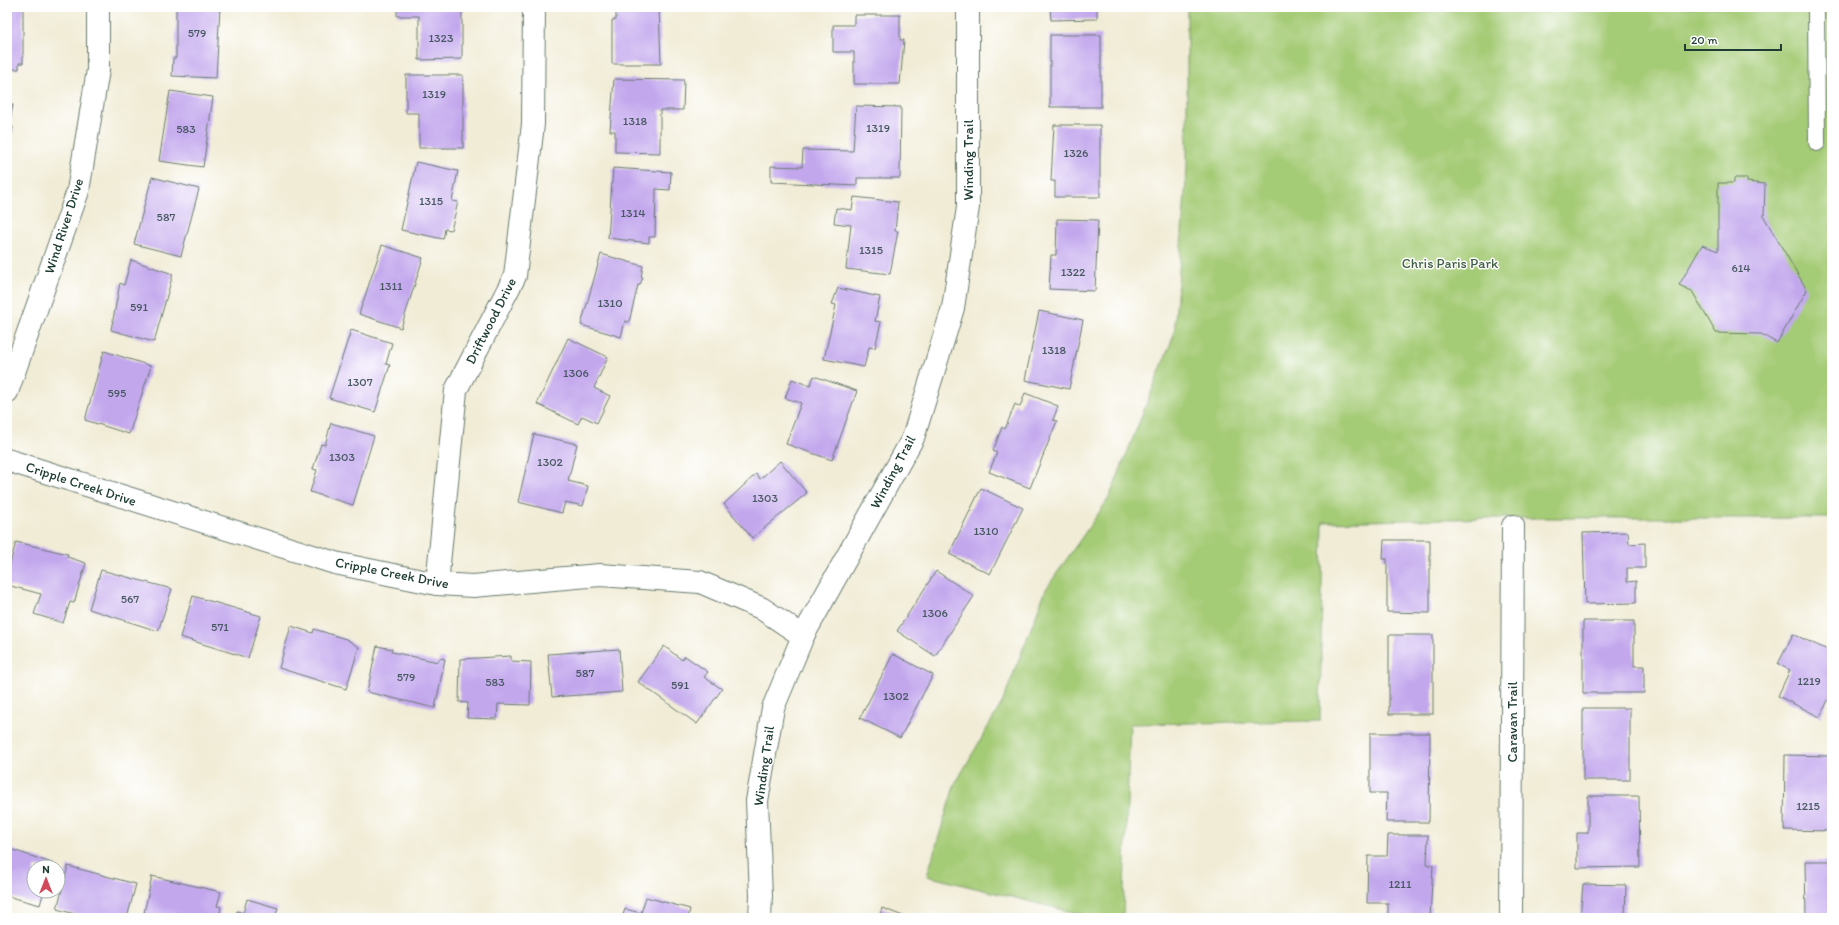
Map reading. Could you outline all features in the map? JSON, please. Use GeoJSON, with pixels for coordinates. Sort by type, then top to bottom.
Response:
{"type":"FeatureCollection","features":[{"type":"Feature","properties":{"kind":"street","name":"Wind River Drive"},"geometry":{"type":"LineString","coordinates":[[7,392],[78,191],[98,70],[98,7]]}},
{"type":"Feature","properties":{"kind":"street","name":"Driftwood Drive"},"geometry":{"type":"LineString","coordinates":[[437,584],[456,390],[515,276],[533,124],[534,7]]}},
{"type":"Feature","properties":{"kind":"street","name":"Winding Trail"},"geometry":{"type":"LineString","coordinates":[[760,918],[762,896],[758,802],[773,708],[803,636],[913,438],[953,308],[968,207],[968,7]]}},
{"type":"Feature","properties":{"kind":"street","name":"Cripple Creek Drive"},"geometry":{"type":"LineString","coordinates":[[7,460],[336,563],[437,584],[473,586],[600,575],[700,582],[762,608],[803,636]]}},
{"type":"Feature","properties":{"kind":"street","name":"Caravan Trail"},"geometry":{"type":"LineString","coordinates":[[1511,918],[1512,526]]}},
{"type":"Feature","properties":{"kind":"lane"},"geometry":{"type":"LineString","coordinates":[[1816,7],[1817,143]]}},
{"type":"Feature","properties":{"kind":"green space","name":"Chris Paris Park"},"geometry":{"type":"Polygon","coordinates":[[[1187,7],[1832,7],[1832,518],[1496,518],[1323,522],[1320,721],[1130,724],[1123,918],[1096,918],[927,876],[954,786],[1003,701],[1046,589],[1109,498],[1174,335],[1187,168],[1187,7]]]}},
{"type":"Feature","properties":{"kind":"building"},"geometry":{"type":"Polygon","coordinates":[[[7,7],[23,7],[23,63],[19,63],[19,69],[7,69],[7,7]]]}},
{"type":"Feature","properties":{"kind":"building"},"geometry":{"type":"Polygon","coordinates":[[[176,7],[220,7],[216,78],[172,76],[173,58],[176,58],[176,7]]]}},
{"type":"Feature","properties":{"kind":"building"},"geometry":{"type":"Polygon","coordinates":[[[397,7],[462,7],[462,59],[419,60],[419,16],[397,16],[397,7]]]}},
{"type":"Feature","properties":{"kind":"building"},"geometry":{"type":"Polygon","coordinates":[[[616,7],[659,7],[661,64],[612,64],[612,20],[616,20],[616,7]]]}},
{"type":"Feature","properties":{"kind":"building"},"geometry":{"type":"Polygon","coordinates":[[[1050,7],[1097,7],[1097,19],[1051,20],[1050,7]]]}},
{"type":"Feature","properties":{"kind":"building"},"geometry":{"type":"Polygon","coordinates":[[[854,15],[900,15],[900,40],[904,40],[900,84],[854,84],[854,52],[833,52],[833,25],[854,25],[854,15]]]}},
{"type":"Feature","properties":{"kind":"building"},"geometry":{"type":"Polygon","coordinates":[[[1050,35],[1101,35],[1101,107],[1050,107],[1050,35]]]}},
{"type":"Feature","properties":{"kind":"building"},"geometry":{"type":"Polygon","coordinates":[[[406,75],[463,75],[463,148],[419,148],[419,113],[406,113],[406,75]]]}},
{"type":"Feature","properties":{"kind":"building"},"geometry":{"type":"Polygon","coordinates":[[[614,79],[684,80],[683,110],[660,110],[660,153],[615,152],[615,131],[610,131],[614,79]]]}},
{"type":"Feature","properties":{"kind":"building"},"geometry":{"type":"Polygon","coordinates":[[[170,91],[213,97],[203,167],[159,161],[170,91]]]}},
{"type":"Feature","properties":{"kind":"building"},"geometry":{"type":"Polygon","coordinates":[[[7,103],[13,105],[9,126],[13,127],[8,153],[7,103]]]}},
{"type":"Feature","properties":{"kind":"building"},"geometry":{"type":"Polygon","coordinates":[[[856,106],[901,107],[900,178],[857,178],[857,186],[771,182],[771,166],[802,167],[803,150],[853,151],[856,106]]]}},
{"type":"Feature","properties":{"kind":"building"},"geometry":{"type":"Polygon","coordinates":[[[1054,125],[1100,125],[1100,197],[1055,197],[1055,181],[1051,181],[1054,125]]]}},
{"type":"Feature","properties":{"kind":"building"},"geometry":{"type":"Polygon","coordinates":[[[416,162],[458,171],[452,201],[458,202],[451,230],[445,229],[443,239],[401,230],[416,162]]]}},
{"type":"Feature","properties":{"kind":"building"},"geometry":{"type":"Polygon","coordinates":[[[613,168],[671,172],[670,190],[656,189],[655,237],[649,237],[649,243],[608,238],[613,168]]]}},
{"type":"Feature","properties":{"kind":"building"},"geometry":{"type":"Polygon","coordinates":[[[152,177],[199,189],[181,256],[134,244],[152,177]]]}},
{"type":"Feature","properties":{"kind":"building"},"geometry":{"type":"Polygon","coordinates":[[[1734,178],[1747,178],[1747,182],[1765,184],[1764,217],[1807,290],[1777,343],[1761,334],[1716,333],[1692,291],[1679,285],[1702,245],[1718,251],[1718,183],[1734,183],[1734,178]]]}},
{"type":"Feature","properties":{"kind":"building"},"geometry":{"type":"Polygon","coordinates":[[[854,197],[898,202],[895,231],[898,231],[890,274],[846,269],[851,225],[834,223],[836,208],[852,210],[854,197]]]}},
{"type":"Feature","properties":{"kind":"building"},"geometry":{"type":"Polygon","coordinates":[[[1057,219],[1098,220],[1095,291],[1049,289],[1051,255],[1056,255],[1057,219]]]}},
{"type":"Feature","properties":{"kind":"building"},"geometry":{"type":"Polygon","coordinates":[[[382,245],[423,258],[401,328],[359,314],[382,245]]]}},
{"type":"Feature","properties":{"kind":"building"},"geometry":{"type":"Polygon","coordinates":[[[601,254],[643,266],[641,277],[643,277],[640,285],[638,285],[629,322],[625,321],[621,337],[581,325],[601,254]]]}},
{"type":"Feature","properties":{"kind":"building"},"geometry":{"type":"Polygon","coordinates":[[[131,260],[173,274],[154,342],[111,330],[120,283],[124,285],[131,260]]]}},
{"type":"Feature","properties":{"kind":"building"},"geometry":{"type":"Polygon","coordinates":[[[838,288],[880,297],[875,321],[881,322],[875,348],[869,347],[864,367],[824,359],[836,305],[832,304],[838,288]]]}},
{"type":"Feature","properties":{"kind":"building"},"geometry":{"type":"Polygon","coordinates":[[[1039,311],[1083,320],[1069,389],[1025,380],[1039,311]]]}},
{"type":"Feature","properties":{"kind":"building"},"geometry":{"type":"Polygon","coordinates":[[[351,330],[392,343],[386,364],[390,365],[375,412],[329,398],[351,330]]]}},
{"type":"Feature","properties":{"kind":"building"},"geometry":{"type":"Polygon","coordinates":[[[568,338],[608,357],[594,388],[610,396],[597,423],[582,416],[578,424],[537,404],[568,338]]]}},
{"type":"Feature","properties":{"kind":"building"},"geometry":{"type":"Polygon","coordinates":[[[104,351],[151,366],[129,434],[85,420],[104,351]]]}},
{"type":"Feature","properties":{"kind":"building"},"geometry":{"type":"Polygon","coordinates":[[[814,376],[857,391],[832,460],[786,444],[801,403],[785,398],[792,379],[810,386],[814,376]]]}},
{"type":"Feature","properties":{"kind":"building"},"geometry":{"type":"Polygon","coordinates":[[[1025,393],[1058,406],[1053,420],[1057,421],[1030,488],[989,472],[997,453],[993,451],[1002,427],[1005,429],[1015,404],[1020,407],[1025,393]]]}},
{"type":"Feature","properties":{"kind":"building"},"geometry":{"type":"Polygon","coordinates":[[[331,423],[374,436],[353,505],[310,492],[317,470],[313,469],[321,444],[325,445],[331,423]]]}},
{"type":"Feature","properties":{"kind":"building"},"geometry":{"type":"Polygon","coordinates":[[[534,434],[577,444],[568,481],[588,486],[583,506],[565,502],[562,513],[518,502],[534,434]]]}},
{"type":"Feature","properties":{"kind":"building"},"geometry":{"type":"Polygon","coordinates":[[[780,461],[807,493],[752,538],[724,504],[756,474],[760,479],[780,461]]]}},
{"type":"Feature","properties":{"kind":"building"},"geometry":{"type":"Polygon","coordinates":[[[981,488],[1023,508],[990,574],[949,554],[981,488]]]}},
{"type":"Feature","properties":{"kind":"building"},"geometry":{"type":"Polygon","coordinates":[[[1628,532],[1629,544],[1645,543],[1645,568],[1627,568],[1627,582],[1636,581],[1636,603],[1585,604],[1583,533],[1628,532]]]}},
{"type":"Feature","properties":{"kind":"building"},"geometry":{"type":"Polygon","coordinates":[[[1384,540],[1430,540],[1430,613],[1387,612],[1387,559],[1383,559],[1384,540]]]}},
{"type":"Feature","properties":{"kind":"building"},"geometry":{"type":"Polygon","coordinates":[[[16,542],[68,554],[67,557],[86,563],[74,603],[70,602],[63,623],[34,614],[41,594],[7,585],[7,574],[16,542]]]}},
{"type":"Feature","properties":{"kind":"building"},"geometry":{"type":"Polygon","coordinates":[[[101,570],[172,589],[158,631],[89,609],[101,570]]]}},
{"type":"Feature","properties":{"kind":"building"},"geometry":{"type":"Polygon","coordinates":[[[936,571],[974,596],[935,656],[897,631],[936,571]]]}},
{"type":"Feature","properties":{"kind":"building"},"geometry":{"type":"Polygon","coordinates":[[[193,596],[261,616],[248,658],[180,637],[193,596]]]}},
{"type":"Feature","properties":{"kind":"building"},"geometry":{"type":"Polygon","coordinates":[[[1583,621],[1634,621],[1634,666],[1644,666],[1644,693],[1583,693],[1583,621]]]}},
{"type":"Feature","properties":{"kind":"building"},"geometry":{"type":"Polygon","coordinates":[[[291,626],[313,633],[314,629],[346,639],[359,647],[346,689],[279,668],[291,626]]]}},
{"type":"Feature","properties":{"kind":"building"},"geometry":{"type":"Polygon","coordinates":[[[1793,634],[1832,652],[1832,692],[1820,717],[1778,696],[1790,670],[1778,664],[1793,634]]]}},
{"type":"Feature","properties":{"kind":"building"},"geometry":{"type":"Polygon","coordinates":[[[1389,635],[1433,635],[1433,714],[1389,714],[1389,635]]]}},
{"type":"Feature","properties":{"kind":"building"},"geometry":{"type":"Polygon","coordinates":[[[377,646],[392,649],[392,652],[438,662],[440,658],[445,659],[435,708],[367,692],[377,646]]]}},
{"type":"Feature","properties":{"kind":"building"},"geometry":{"type":"Polygon","coordinates":[[[664,646],[682,660],[685,656],[708,672],[704,677],[722,689],[697,724],[638,682],[664,646]]]}},
{"type":"Feature","properties":{"kind":"building"},"geometry":{"type":"Polygon","coordinates":[[[619,649],[622,692],[552,697],[548,654],[619,649]]]}},
{"type":"Feature","properties":{"kind":"building"},"geometry":{"type":"Polygon","coordinates":[[[893,654],[933,675],[900,738],[860,718],[893,654]]]}},
{"type":"Feature","properties":{"kind":"building"},"geometry":{"type":"Polygon","coordinates":[[[511,656],[511,661],[531,662],[530,705],[498,704],[497,719],[467,718],[468,703],[459,702],[460,659],[511,656]]]}},
{"type":"Feature","properties":{"kind":"building"},"geometry":{"type":"Polygon","coordinates":[[[1583,708],[1630,708],[1630,780],[1583,780],[1583,708]]]}},
{"type":"Feature","properties":{"kind":"building"},"geometry":{"type":"Polygon","coordinates":[[[1370,733],[1430,733],[1429,822],[1386,822],[1387,793],[1370,793],[1370,733]]]}},
{"type":"Feature","properties":{"kind":"building"},"geometry":{"type":"Polygon","coordinates":[[[1785,755],[1830,756],[1832,831],[1784,830],[1785,755]]]}},
{"type":"Feature","properties":{"kind":"building"},"geometry":{"type":"Polygon","coordinates":[[[1588,796],[1639,796],[1640,867],[1577,868],[1577,833],[1588,833],[1588,796]]]}},
{"type":"Feature","properties":{"kind":"building"},"geometry":{"type":"Polygon","coordinates":[[[1388,835],[1428,835],[1427,865],[1433,865],[1430,918],[1388,917],[1388,903],[1367,903],[1368,856],[1387,856],[1388,835]]]}},
{"type":"Feature","properties":{"kind":"building"},"geometry":{"type":"Polygon","coordinates":[[[7,848],[40,859],[26,859],[26,899],[42,899],[40,905],[7,896],[7,848]]]}},
{"type":"Feature","properties":{"kind":"building"},"geometry":{"type":"Polygon","coordinates":[[[1805,861],[1832,861],[1832,918],[1806,918],[1805,861]]]}},
{"type":"Feature","properties":{"kind":"building"},"geometry":{"type":"Polygon","coordinates":[[[68,866],[136,884],[127,918],[77,918],[78,915],[57,909],[60,899],[66,899],[66,874],[68,866]]]}},
{"type":"Feature","properties":{"kind":"building"},"geometry":{"type":"Polygon","coordinates":[[[152,876],[221,892],[217,906],[221,907],[219,918],[143,918],[152,876]]]}},
{"type":"Feature","properties":{"kind":"building"},"geometry":{"type":"Polygon","coordinates":[[[1583,884],[1626,885],[1625,918],[1580,918],[1583,884]]]}},
{"type":"Feature","properties":{"kind":"building"},"geometry":{"type":"Polygon","coordinates":[[[646,897],[690,909],[688,918],[622,918],[625,909],[641,913],[646,897]]]}},
{"type":"Feature","properties":{"kind":"building"},"geometry":{"type":"Polygon","coordinates":[[[247,899],[278,908],[275,918],[235,918],[237,911],[243,913],[247,899]]]}},
{"type":"Feature","properties":{"kind":"building"},"geometry":{"type":"Polygon","coordinates":[[[882,908],[903,916],[902,918],[879,918],[882,908]]]}}]}
